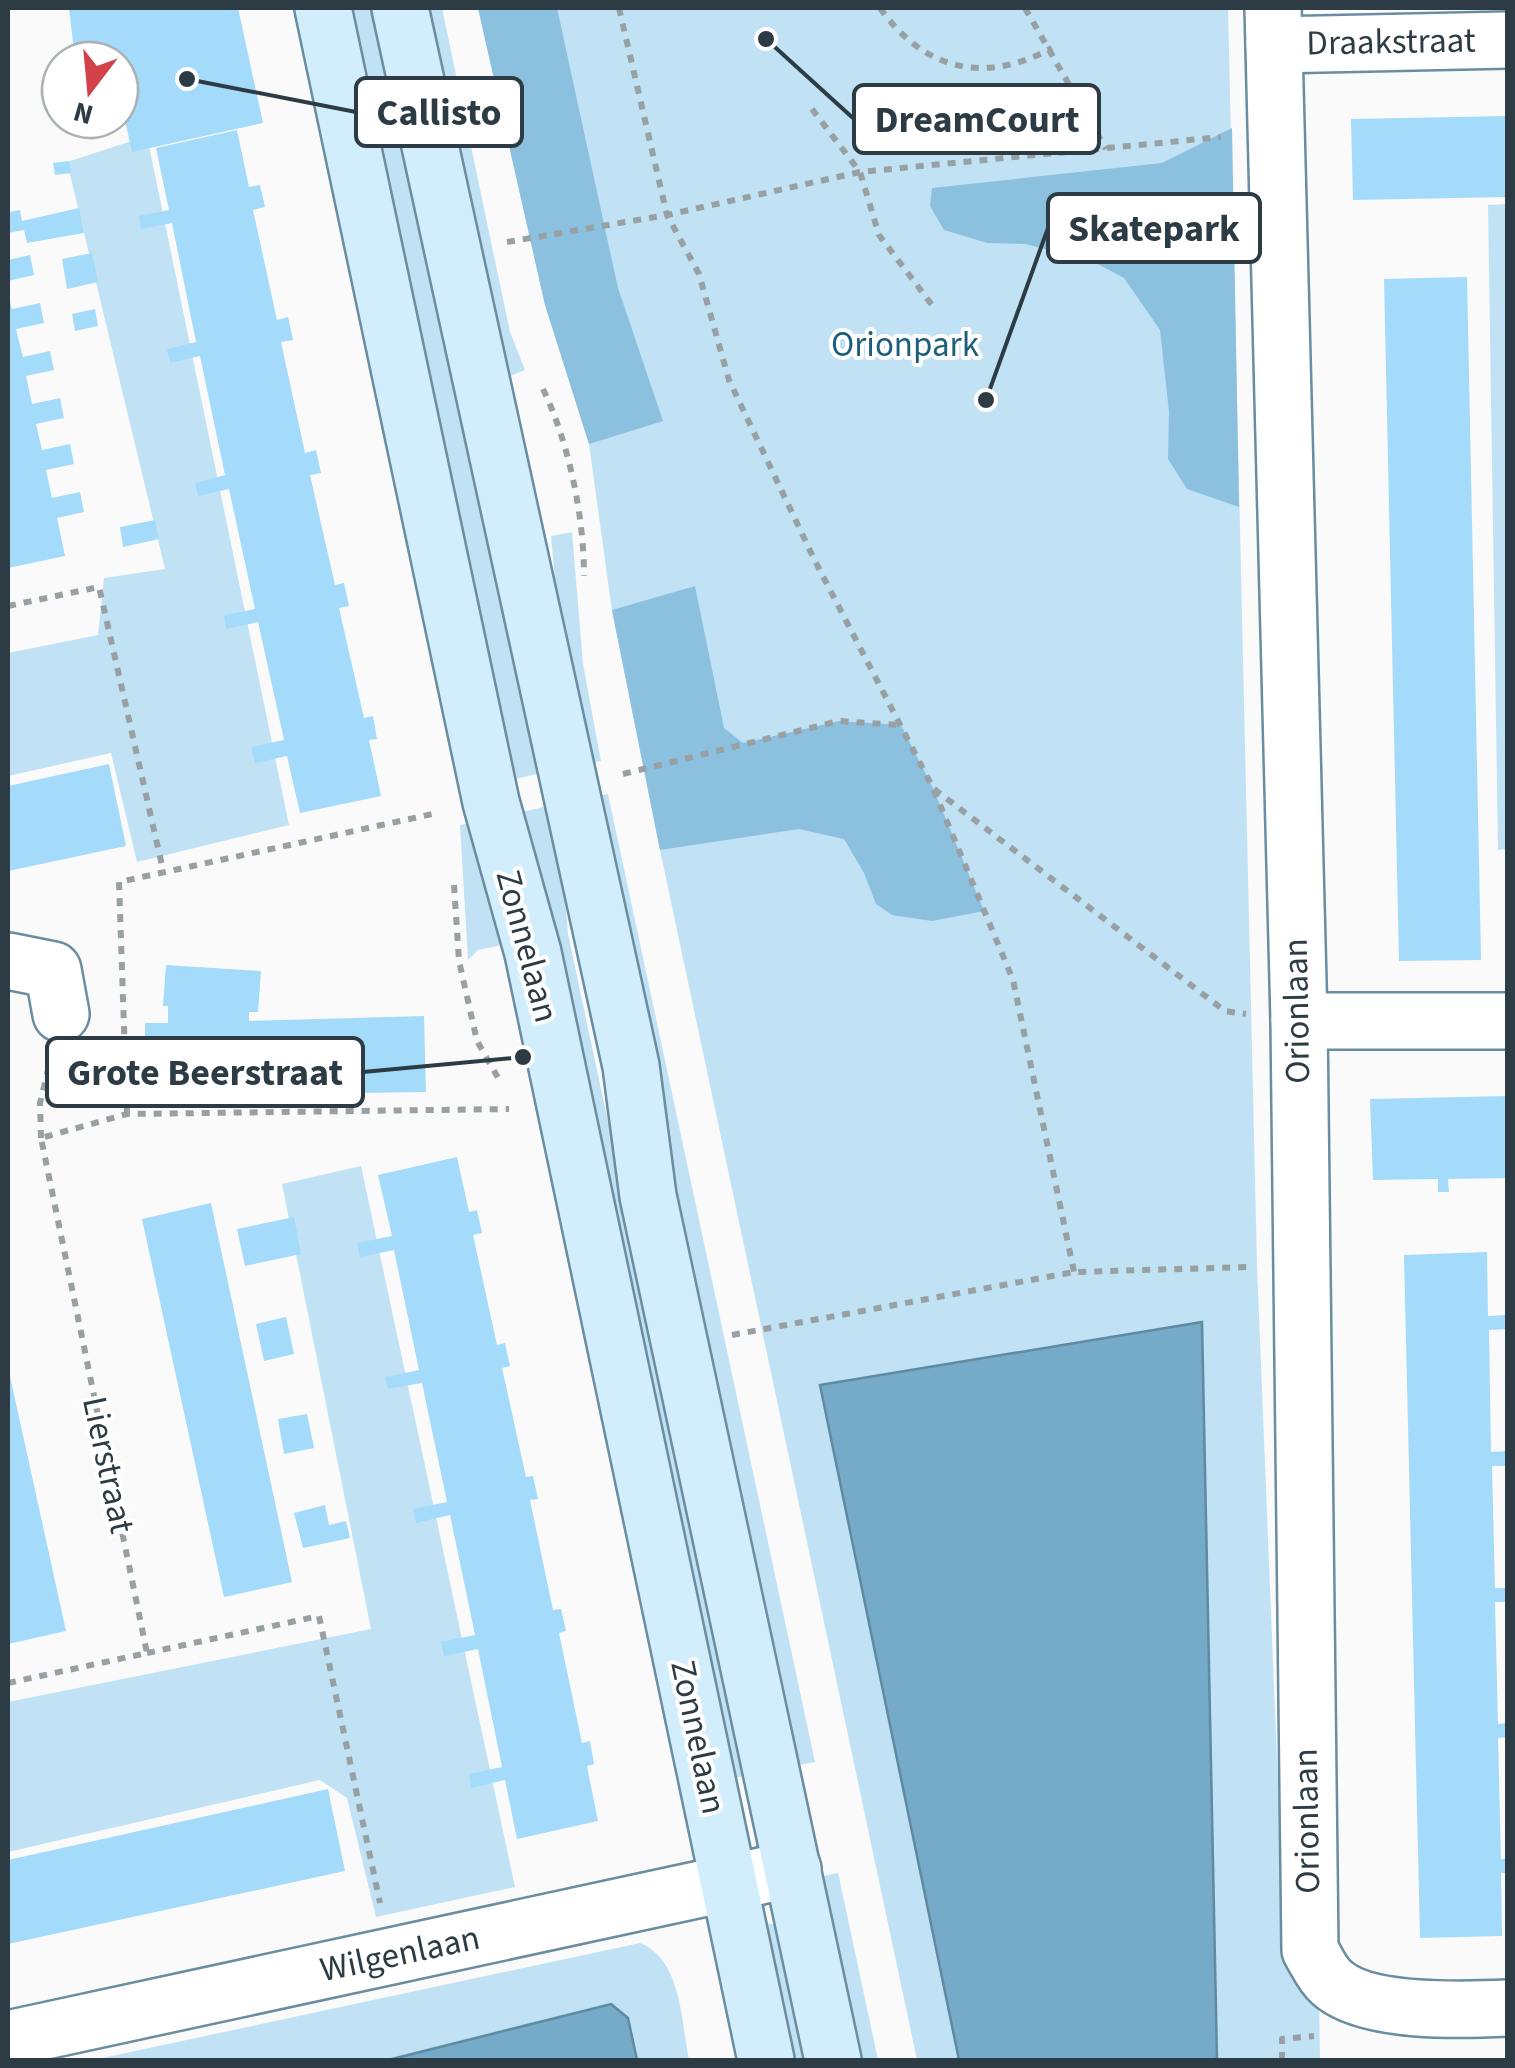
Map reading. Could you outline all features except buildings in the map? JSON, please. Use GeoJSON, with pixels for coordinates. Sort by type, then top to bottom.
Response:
{"type":"FeatureCollection","features":[{"type":"Feature","properties":{"kind":"street","name":"Zonnelaan"},"geometry":{"type":"LineString","coordinates":[[323,8],[498,832],[537,972],[766,2060]]}},
{"type":"Feature","properties":{"kind":"street","name":"Zonnelaan"},"geometry":{"type":"LineString","coordinates":[[400,8],[631,1066],[648,1196],[834,2060]]}},
{"type":"Feature","properties":{"kind":"street","name":"Draakstraat"},"geometry":{"type":"LineString","coordinates":[[1274,26],[1508,40]]}},
{"type":"Feature","properties":{"kind":"street","name":"Orionlaan"},"geometry":{"type":"LineString","coordinates":[[1274,26],[1299,1022],[1298,1253],[1310,1950],[1330,1982],[1353,1997],[1454,2010],[1508,2008]]}},
{"type":"Feature","properties":{"kind":"street"},"geometry":{"type":"LineString","coordinates":[[8,962],[53,970],[62,1014]]}},
{"type":"Feature","properties":{"kind":"street"},"geometry":{"type":"LineString","coordinates":[[1299,1022],[1508,1022]]}},
{"type":"Feature","properties":{"kind":"street","name":"Wilgenlaan"},"geometry":{"type":"LineString","coordinates":[[8,2040],[793,1868]]}},
{"type":"Feature","properties":{"kind":"path"},"geometry":{"type":"LineString","coordinates":[[619,8],[667,215],[699,274],[729,380],[933,788],[1013,980],[1074,1272]]}},
{"type":"Feature","properties":{"kind":"path"},"geometry":{"type":"LineString","coordinates":[[880,8],[898,32],[934,62],[984,68],[1028,61],[1052,48]]}},
{"type":"Feature","properties":{"kind":"path"},"geometry":{"type":"LineString","coordinates":[[1025,8],[1052,48],[1106,149]]}},
{"type":"Feature","properties":{"kind":"path"},"geometry":{"type":"LineString","coordinates":[[812,109],[860,172],[879,234],[932,305]]}},
{"type":"Feature","properties":{"kind":"path"},"geometry":{"type":"LineString","coordinates":[[501,244],[667,215],[860,172],[1274,132]]}},
{"type":"Feature","properties":{"kind":"path"},"geometry":{"type":"LineString","coordinates":[[8,606],[99,587],[163,871]]}},
{"type":"Feature","properties":{"kind":"path"},"geometry":{"type":"LineString","coordinates":[[613,776],[838,721],[900,725]]}},
{"type":"Feature","properties":{"kind":"path"},"geometry":{"type":"LineString","coordinates":[[933,788],[1225,1012],[1299,1022]]}},
{"type":"Feature","properties":{"kind":"path"},"geometry":{"type":"LineString","coordinates":[[127,1114],[119,882],[448,811]]}},
{"type":"Feature","properties":{"kind":"path","name":"Lierstraat"},"geometry":{"type":"LineString","coordinates":[[62,1014],[40,1102],[41,1138],[147,1653]]}},
{"type":"Feature","properties":{"kind":"path"},"geometry":{"type":"LineString","coordinates":[[41,1138],[127,1114],[509,1109]]}},
{"type":"Feature","properties":{"kind":"path"},"geometry":{"type":"LineString","coordinates":[[732,1335],[1074,1272],[1257,1266],[1298,1253]]}},
{"type":"Feature","properties":{"kind":"path"},"geometry":{"type":"LineString","coordinates":[[8,1683],[319,1616],[391,1956]]}},
{"type":"Feature","properties":{"kind":"green space"},"geometry":{"type":"Polygon","coordinates":[[[339,8],[388,8],[550,771],[503,782],[339,8]]]}},
{"type":"Feature","properties":{"kind":"green space"},"geometry":{"type":"Polygon","coordinates":[[[419,8],[442,8],[510,332],[525,370],[501,380],[419,8]]]}},
{"type":"Feature","properties":{"kind":"green space","name":"Orionpark"},"geometry":{"type":"Polygon","coordinates":[[[478,8],[1228,8],[1257,1266],[1284,1933],[1319,1998],[1320,2060],[1217,2060],[1202,1323],[820,1385],[959,2060],[917,2060],[660,850],[612,611],[589,444],[545,305],[478,8]]]}},
{"type":"Feature","properties":{"kind":"green space"},"geometry":{"type":"Polygon","coordinates":[[[147,136],[289,825],[137,862],[111,753],[8,776],[8,653],[98,635],[104,578],[165,569],[67,162],[147,136]]]}},
{"type":"Feature","properties":{"kind":"green space"},"geometry":{"type":"Polygon","coordinates":[[[1507,204],[1508,849],[1498,850],[1488,205],[1507,204]]]}},
{"type":"Feature","properties":{"kind":"green space"},"geometry":{"type":"Polygon","coordinates":[[[572,532],[583,664],[601,761],[581,765],[563,669],[551,536],[572,532]]]}},
{"type":"Feature","properties":{"kind":"green space"},"geometry":{"type":"Polygon","coordinates":[[[608,794],[815,1762],[794,1766],[588,798],[608,794]]]}},
{"type":"Feature","properties":{"kind":"green space"},"geometry":{"type":"Polygon","coordinates":[[[557,804],[568,934],[747,1775],[731,1779],[513,814],[557,804]]]}},
{"type":"Feature","properties":{"kind":"green space"},"geometry":{"type":"Polygon","coordinates":[[[479,821],[507,944],[478,950],[468,960],[460,825],[479,821]]]}},
{"type":"Feature","properties":{"kind":"green space"},"geometry":{"type":"Polygon","coordinates":[[[361,1166],[515,1887],[376,1917],[347,1798],[320,1780],[8,1852],[8,1702],[371,1629],[282,1184],[361,1166]]]}},
{"type":"Feature","properties":{"kind":"green space"},"geometry":{"type":"Polygon","coordinates":[[[838,1873],[878,2060],[857,2060],[817,1877],[838,1873]]]}},
{"type":"Feature","properties":{"kind":"green space"},"geometry":{"type":"Polygon","coordinates":[[[770,1923],[780,1928],[808,2060],[789,2060],[764,1927],[770,1923]]]}},
{"type":"Feature","properties":{"kind":"green space"},"geometry":{"type":"Polygon","coordinates":[[[640,1943],[654,1951],[672,1977],[689,2060],[637,2060],[628,2018],[388,2060],[93,2060],[640,1943]]]}},
{"type":"Feature","properties":{"kind":"shaded area"},"geometry":{"type":"Polygon","coordinates":[[[478,8],[557,8],[618,288],[663,421],[589,444],[545,305],[478,8]]]}},
{"type":"Feature","properties":{"kind":"shaded area"},"geometry":{"type":"Polygon","coordinates":[[[1232,128],[1239,507],[1187,489],[1168,459],[1169,412],[1160,330],[1124,278],[1092,261],[1025,244],[987,243],[944,230],[930,206],[932,188],[1162,163],[1232,128]]]}},
{"type":"Feature","properties":{"kind":"shaded area"},"geometry":{"type":"Polygon","coordinates":[[[695,586],[724,728],[743,743],[839,721],[901,725],[933,788],[984,911],[932,921],[892,915],[876,904],[844,839],[799,829],[660,850],[612,610],[695,586]]]}},
{"type":"Feature","properties":{"kind":"shaded area"},"geometry":{"type":"Polygon","coordinates":[[[1202,1322],[1217,2060],[959,2060],[820,1385],[1202,1322]]]}},
{"type":"Feature","properties":{"kind":"shaded area"},"geometry":{"type":"Polygon","coordinates":[[[611,2004],[628,2018],[637,2060],[388,2060],[611,2004]]]}},
{"type":"Feature","properties":{"kind":"place","name":"DreamCourt"},"geometry":{"type":"Point","coordinates":[766,39]}},
{"type":"Feature","properties":{"kind":"place","name":"Callisto"},"geometry":{"type":"Point","coordinates":[187,79]}},
{"type":"Feature","properties":{"kind":"place","name":"Skatepark"},"geometry":{"type":"Point","coordinates":[986,400]}},
{"type":"Feature","properties":{"kind":"place","name":"Grote Beerstraat"},"geometry":{"type":"Point","coordinates":[523,1057]}}]}
